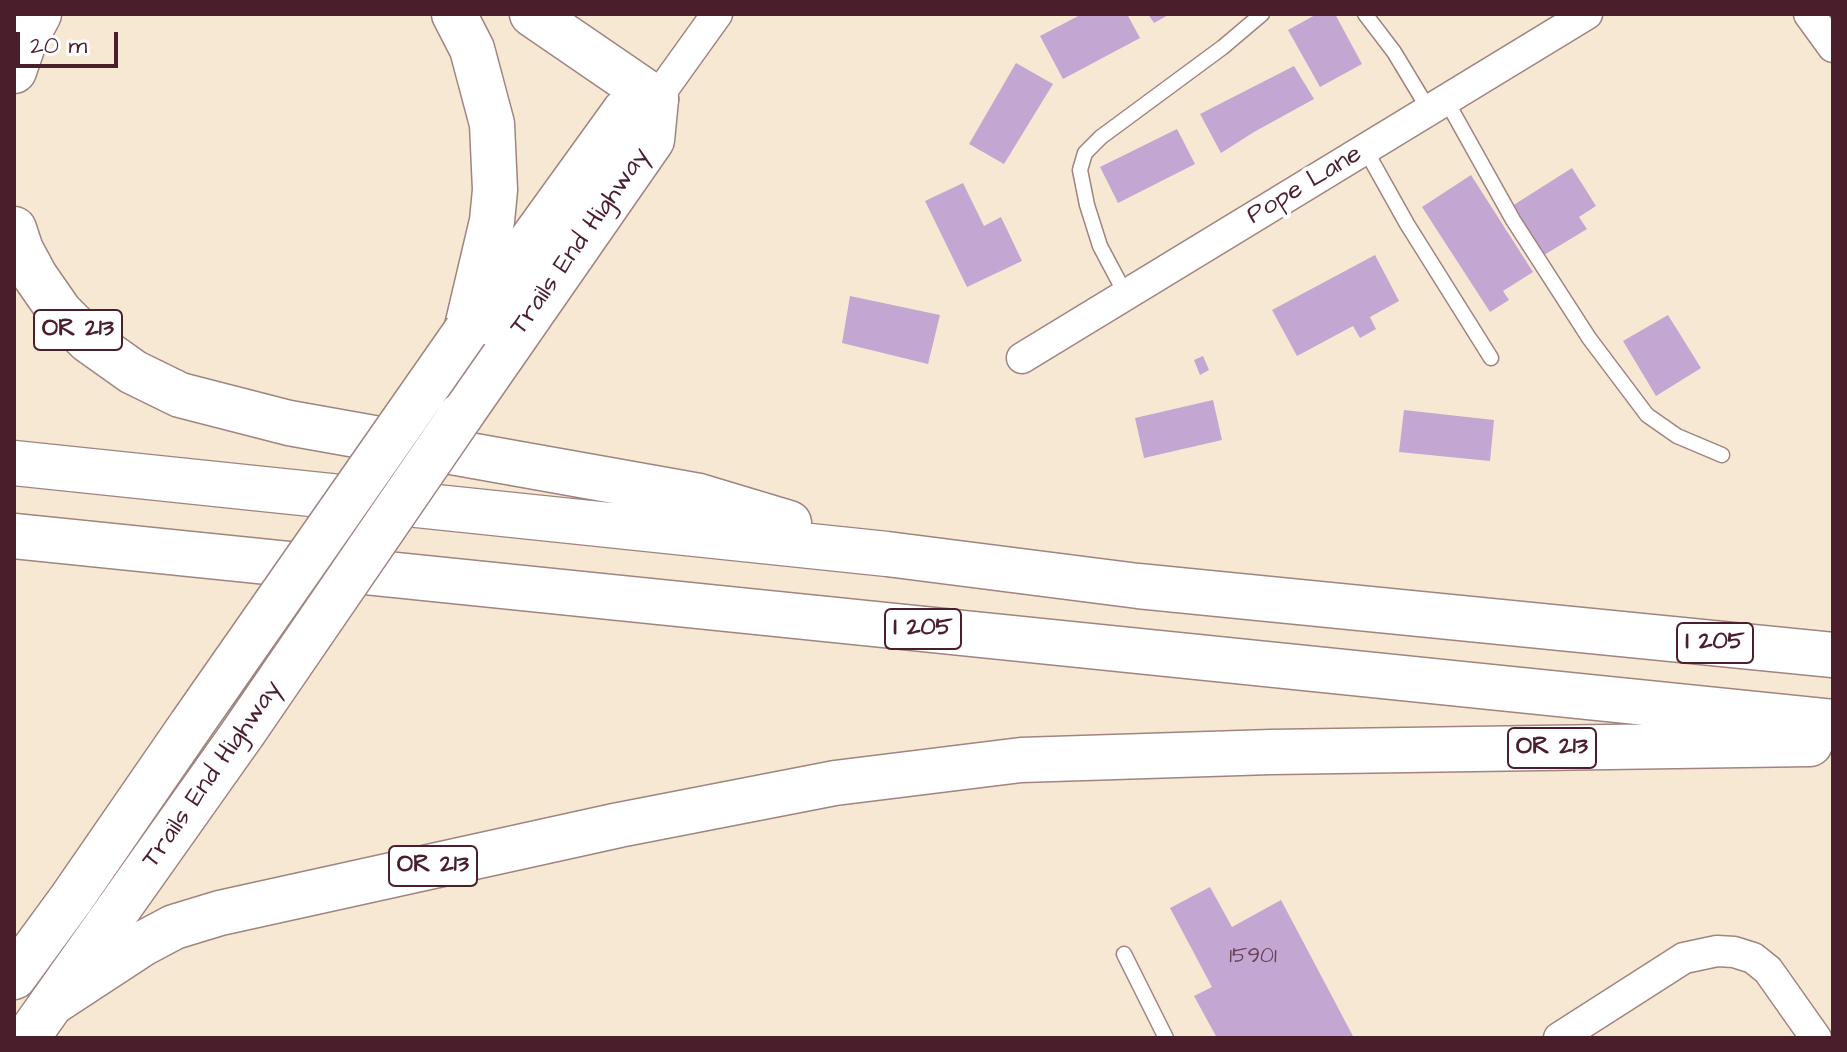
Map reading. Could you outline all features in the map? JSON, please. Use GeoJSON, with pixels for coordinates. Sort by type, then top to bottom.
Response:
{"type":"FeatureCollection","features":[{"type":"Feature","properties":{"kind":"highway"},"geometry":{"type":"LineString","coordinates":[[14,71],[24,42],[39,14]]}},
{"type":"Feature","properties":{"kind":"highway"},"geometry":{"type":"LineString","coordinates":[[454,14],[472,49],[492,124],[495,190],[492,221],[466,331]]}},
{"type":"Feature","properties":{"kind":"highway"},"geometry":{"type":"LineString","coordinates":[[532,14],[656,99]]}},
{"type":"Feature","properties":{"kind":"highway","name":"Trails End Highway"},"geometry":{"type":"LineString","coordinates":[[14,977],[466,331],[624,112],[656,99],[652,140],[243,733],[27,1038]]}},
{"type":"Feature","properties":{"kind":"highway","name":"OR 213"},"geometry":{"type":"LineString","coordinates":[[14,229],[35,276],[60,312],[88,340],[133,372],[180,395],[289,423],[699,496],[887,554]]}},
{"type":"Feature","properties":{"kind":"highway","name":"I 205"},"geometry":{"type":"LineString","coordinates":[[14,463],[887,554],[1138,586],[1833,655]]}},
{"type":"Feature","properties":{"kind":"highway","name":"I 205"},"geometry":{"type":"LineString","coordinates":[[14,536],[1833,722]]}},
{"type":"Feature","properties":{"kind":"highway","name":"OR 213"},"geometry":{"type":"LineString","coordinates":[[52,1003],[142,944],[174,927],[206,917],[619,825],[835,783],[1021,760],[1833,743]]}},
{"type":"Feature","properties":{"kind":"street"},"geometry":{"type":"LineString","coordinates":[[656,99],[717,14]]}},
{"type":"Feature","properties":{"kind":"street","name":"Pope Lane"},"geometry":{"type":"LineString","coordinates":[[1022,358],[1587,14]]}},
{"type":"Feature","properties":{"kind":"street"},"geometry":{"type":"LineString","coordinates":[[1809,14],[1833,47]]}},
{"type":"Feature","properties":{"kind":"street"},"geometry":{"type":"LineString","coordinates":[[1559,1038],[1684,958],[1708,952],[1734,952],[1753,958],[1768,970],[1816,1038]]}},
{"type":"Feature","properties":{"kind":"lane"},"geometry":{"type":"LineString","coordinates":[[1126,295],[1100,246],[1087,205],[1080,170],[1085,153],[1101,137],[1223,47],[1262,14]]}},
{"type":"Feature","properties":{"kind":"lane"},"geometry":{"type":"LineString","coordinates":[[1365,14],[1437,105],[1589,338],[1647,415],[1677,436],[1722,455]]}},
{"type":"Feature","properties":{"kind":"lane"},"geometry":{"type":"LineString","coordinates":[[1365,149],[1407,224],[1491,358]]}},
{"type":"Feature","properties":{"kind":"lane"},"geometry":{"type":"LineString","coordinates":[[1124,954],[1166,1038]]}},
{"type":"Feature","properties":{"kind":"building"},"geometry":{"type":"Polygon","coordinates":[[[1082,14],[1127,14],[1140,38],[1063,79],[1040,36],[1082,14]]]}},
{"type":"Feature","properties":{"kind":"building"},"geometry":{"type":"Polygon","coordinates":[[[1148,14],[1170,14],[1154,23],[1148,14]]]}},
{"type":"Feature","properties":{"kind":"building"},"geometry":{"type":"Polygon","coordinates":[[[1317,14],[1335,14],[1362,64],[1320,87],[1288,30],[1317,14]]]}},
{"type":"Feature","properties":{"kind":"building"},"geometry":{"type":"Polygon","coordinates":[[[1016,63],[1053,84],[1004,164],[969,144],[1016,63]]]}},
{"type":"Feature","properties":{"kind":"building"},"geometry":{"type":"Polygon","coordinates":[[[1294,66],[1314,99],[1221,153],[1200,114],[1294,66]]]}},
{"type":"Feature","properties":{"kind":"building"},"geometry":{"type":"Polygon","coordinates":[[[1177,129],[1195,164],[1118,203],[1100,167],[1177,129]]]}},
{"type":"Feature","properties":{"kind":"building"},"geometry":{"type":"Polygon","coordinates":[[[1572,168],[1596,206],[1579,217],[1587,229],[1544,255],[1512,206],[1572,168]]]}},
{"type":"Feature","properties":{"kind":"building"},"geometry":{"type":"Polygon","coordinates":[[[1471,175],[1533,272],[1503,291],[1509,300],[1490,312],[1422,207],[1471,175]]]}},
{"type":"Feature","properties":{"kind":"building"},"geometry":{"type":"Polygon","coordinates":[[[963,183],[984,226],[1001,217],[1022,261],[967,287],[925,201],[963,183]]]}},
{"type":"Feature","properties":{"kind":"building"},"geometry":{"type":"Polygon","coordinates":[[[1375,255],[1399,301],[1370,317],[1376,329],[1360,338],[1353,326],[1297,356],[1272,310],[1375,255]]]}},
{"type":"Feature","properties":{"kind":"building"},"geometry":{"type":"Polygon","coordinates":[[[850,296],[940,315],[928,364],[842,343],[850,296]]]}},
{"type":"Feature","properties":{"kind":"building"},"geometry":{"type":"Polygon","coordinates":[[[1668,315],[1701,368],[1656,396],[1623,341],[1668,315]]]}},
{"type":"Feature","properties":{"kind":"building"},"geometry":{"type":"Polygon","coordinates":[[[1203,356],[1209,370],[1200,375],[1194,360],[1203,356]]]}},
{"type":"Feature","properties":{"kind":"building"},"geometry":{"type":"Polygon","coordinates":[[[1213,400],[1222,440],[1144,458],[1135,418],[1213,400]]]}},
{"type":"Feature","properties":{"kind":"building"},"geometry":{"type":"Polygon","coordinates":[[[1404,410],[1494,420],[1490,461],[1399,452],[1404,410]]]}},
{"type":"Feature","properties":{"kind":"building"},"geometry":{"type":"Polygon","coordinates":[[[1210,887],[1232,927],[1281,900],[1354,1038],[1217,1038],[1194,996],[1212,987],[1170,908],[1210,887]]]}}]}
